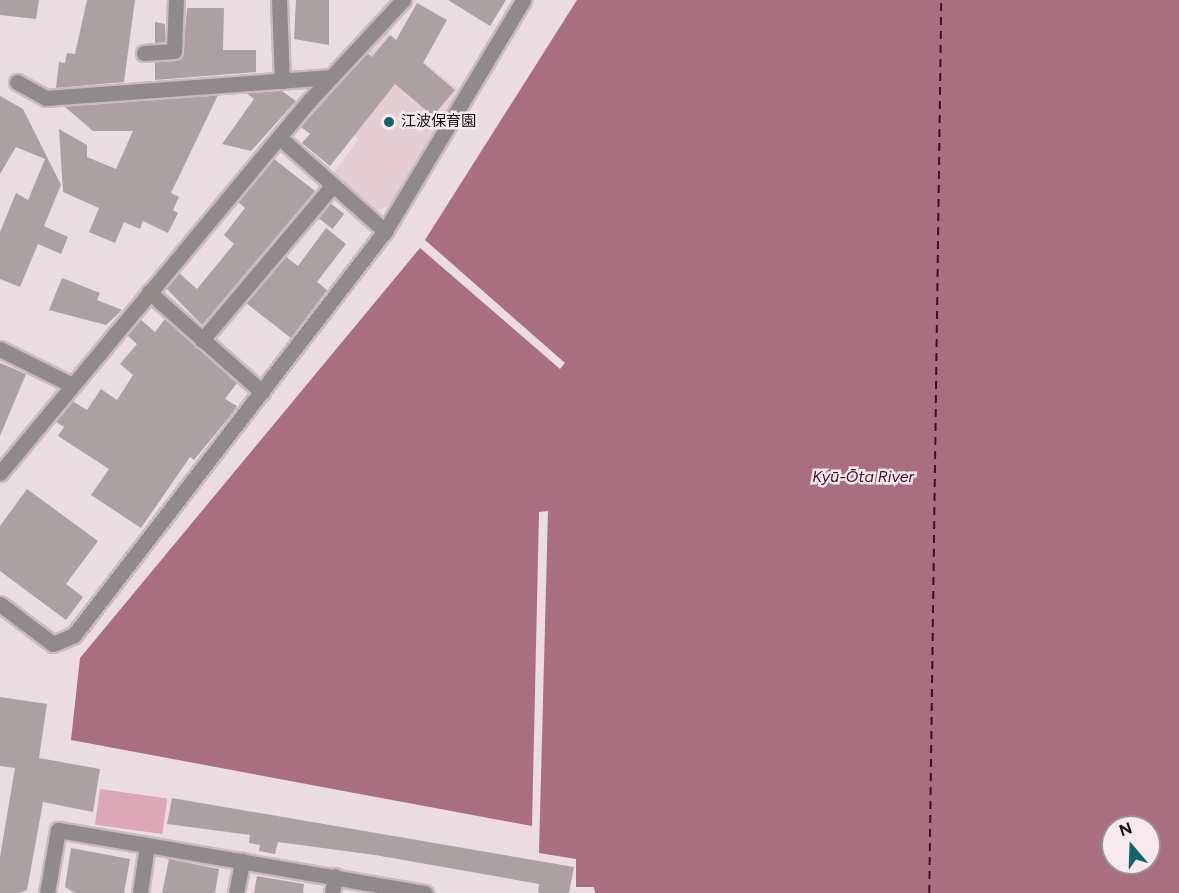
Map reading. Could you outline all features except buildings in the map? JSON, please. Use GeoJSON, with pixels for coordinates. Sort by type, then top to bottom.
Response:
{"type":"FeatureCollection","features":[{"type":"Feature","properties":{"kind":"street"},"geometry":{"type":"LineString","coordinates":[[144,52],[174,51],[176,0]]}},
{"type":"Feature","properties":{"kind":"street"},"geometry":{"type":"LineString","coordinates":[[279,0],[282,81]]}},
{"type":"Feature","properties":{"kind":"street"},"geometry":{"type":"LineString","coordinates":[[0,473],[279,137],[403,0]]}},
{"type":"Feature","properties":{"kind":"street"},"geometry":{"type":"LineString","coordinates":[[0,604],[53,644],[74,635],[385,231],[523,0]]}},
{"type":"Feature","properties":{"kind":"street"},"geometry":{"type":"LineString","coordinates":[[16,82],[46,98],[331,77]]}},
{"type":"Feature","properties":{"kind":"street"},"geometry":{"type":"LineString","coordinates":[[279,137],[385,231]]}},
{"type":"Feature","properties":{"kind":"street"},"geometry":{"type":"LineString","coordinates":[[202,340],[333,185]]}},
{"type":"Feature","properties":{"kind":"street"},"geometry":{"type":"LineString","coordinates":[[149,292],[262,392]]}},
{"type":"Feature","properties":{"kind":"street"},"geometry":{"type":"LineString","coordinates":[[0,349],[72,385]]}},
{"type":"Feature","properties":{"kind":"street"},"geometry":{"type":"LineString","coordinates":[[47,893],[58,830],[425,893]]}},
{"type":"Feature","properties":{"kind":"street"},"geometry":{"type":"LineString","coordinates":[[140,893],[147,845]]}},
{"type":"Feature","properties":{"kind":"street"},"geometry":{"type":"LineString","coordinates":[[236,893],[242,861]]}},
{"type":"Feature","properties":{"kind":"street"},"geometry":{"type":"LineString","coordinates":[[332,893],[335,876]]}},
{"type":"Feature","properties":{"kind":"shaded area","name":"江波保育園"},"geometry":{"type":"Polygon","coordinates":[[[387,32],[458,89],[391,206],[375,211],[334,173],[358,139],[319,106],[387,32]]]}},
{"type":"Feature","properties":{"kind":"shaded area"},"geometry":{"type":"Polygon","coordinates":[[[100,789],[167,798],[162,834],[95,825],[100,789]]]}},
{"type":"Feature","properties":{"kind":"water","name":"Kyū-Ōta River"},"geometry":{"type":"Polygon","coordinates":[[[577,0],[1179,0],[1179,893],[595,893],[594,887],[576,887],[576,859],[539,853],[548,511],[539,512],[532,826],[71,740],[80,658],[420,248],[560,369],[565,363],[425,240],[577,0]]]}},
{"type":"Feature","properties":{"kind":"ferry route"},"geometry":{"type":"LineString","coordinates":[[929,893],[941,0]]}},
{"type":"Feature","properties":{"kind":"place","name":"江波保育園"},"geometry":{"type":"Point","coordinates":[389,122]}}]}
